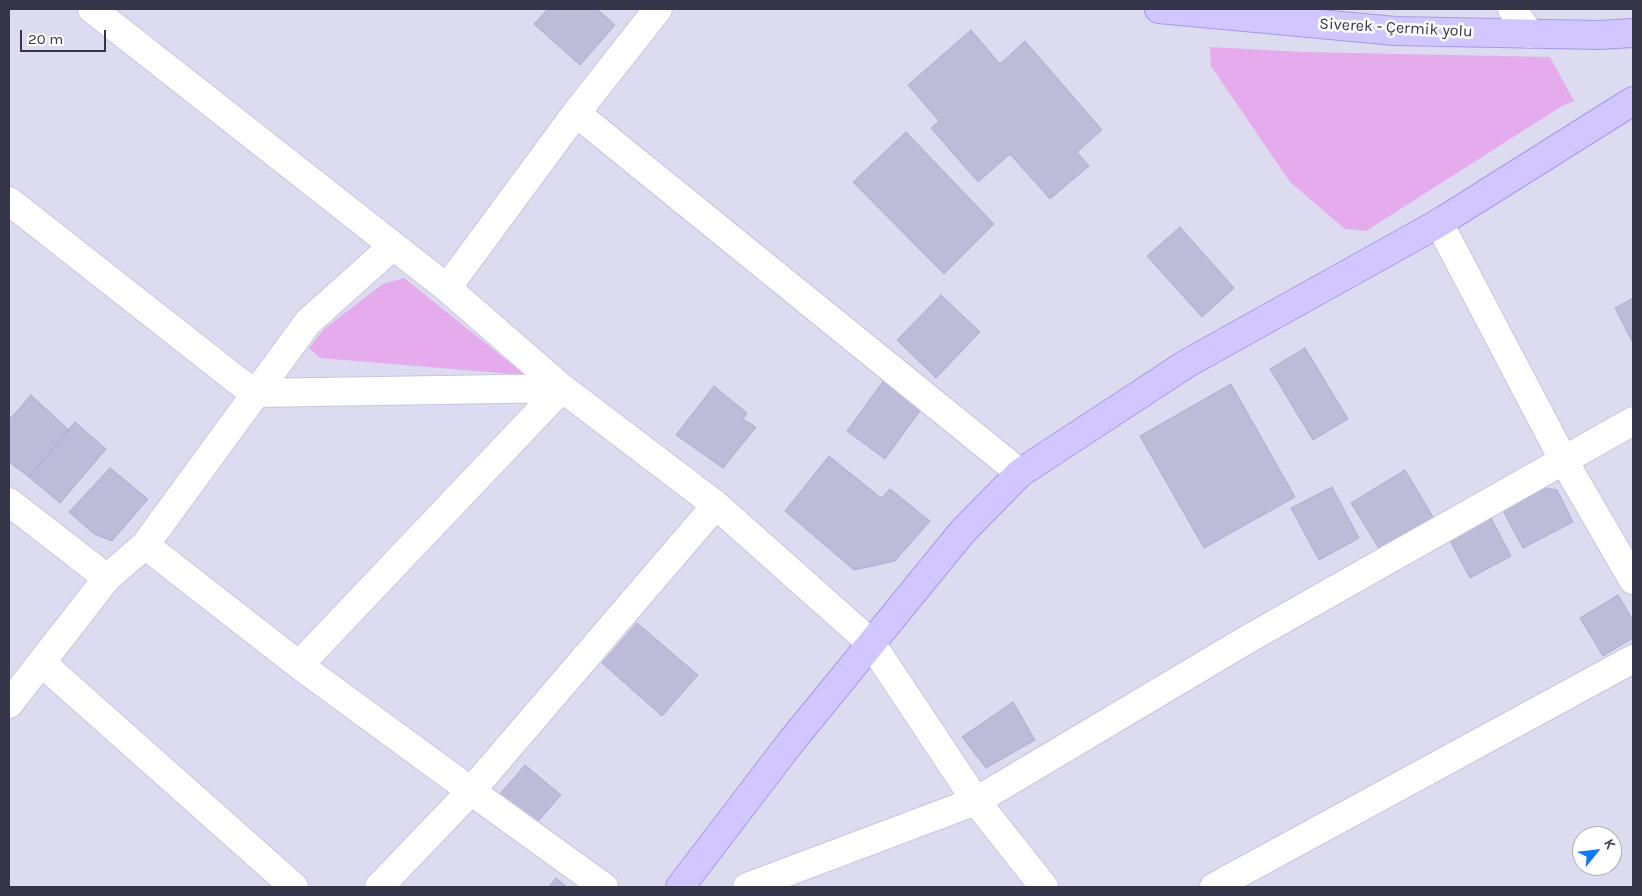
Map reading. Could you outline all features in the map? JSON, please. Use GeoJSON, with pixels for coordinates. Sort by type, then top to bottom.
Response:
{"type":"FeatureCollection","features":[{"type":"Feature","properties":{"kind":"main road","name":"Siverek - Çermik yolu"},"geometry":{"type":"LineString","coordinates":[[1159,9],[1396,31],[1599,35],[1633,33]]}},
{"type":"Feature","properties":{"kind":"main road"},"geometry":{"type":"LineString","coordinates":[[680,887],[790,743],[962,531],[1020,473],[1186,364],[1439,223],[1633,101]]}},
{"type":"Feature","properties":{"kind":"street"},"geometry":{"type":"LineString","coordinates":[[92,9],[447,288],[562,388],[716,505],[871,643],[976,801],[1044,887]]}},
{"type":"Feature","properties":{"kind":"street"},"geometry":{"type":"LineString","coordinates":[[447,288],[576,112],[658,9]]}},
{"type":"Feature","properties":{"kind":"street"},"geometry":{"type":"LineString","coordinates":[[1512,9],[1530,34]]}},
{"type":"Feature","properties":{"kind":"street"},"geometry":{"type":"LineString","coordinates":[[576,112],[1020,473]]}},
{"type":"Feature","properties":{"kind":"street"},"geometry":{"type":"LineString","coordinates":[[9,200],[238,381],[256,393],[562,388]]}},
{"type":"Feature","properties":{"kind":"street"},"geometry":{"type":"LineString","coordinates":[[1439,223],[1564,461],[1633,580]]}},
{"type":"Feature","properties":{"kind":"street"},"geometry":{"type":"LineString","coordinates":[[9,704],[107,578],[145,545],[308,322],[393,246]]}},
{"type":"Feature","properties":{"kind":"street"},"geometry":{"type":"LineString","coordinates":[[299,665],[562,388]]}},
{"type":"Feature","properties":{"kind":"street"},"geometry":{"type":"LineString","coordinates":[[747,887],[976,801],[1248,639],[1633,421]]}},
{"type":"Feature","properties":{"kind":"street"},"geometry":{"type":"LineString","coordinates":[[9,502],[107,578]]}},
{"type":"Feature","properties":{"kind":"street"},"geometry":{"type":"LineString","coordinates":[[379,887],[470,791],[716,505]]}},
{"type":"Feature","properties":{"kind":"street"},"geometry":{"type":"LineString","coordinates":[[145,545],[299,665],[604,887]]}},
{"type":"Feature","properties":{"kind":"street"},"geometry":{"type":"LineString","coordinates":[[1214,887],[1633,659]]}},
{"type":"Feature","properties":{"kind":"street"},"geometry":{"type":"LineString","coordinates":[[42,663],[294,887]]}},
{"type":"Feature","properties":{"kind":"shaded area"},"geometry":{"type":"Polygon","coordinates":[[[9,9],[1633,9],[1633,887],[9,887],[9,9]]]}},
{"type":"Feature","properties":{"kind":"shaded area"},"geometry":{"type":"Polygon","coordinates":[[[1210,47],[1303,52],[1550,57],[1574,101],[1562,106],[1366,231],[1345,229],[1290,182],[1211,66],[1210,47]]]}},
{"type":"Feature","properties":{"kind":"shaded area"},"geometry":{"type":"Polygon","coordinates":[[[404,278],[525,375],[320,358],[309,348],[324,329],[383,284],[404,278]]]}},
{"type":"Feature","properties":{"kind":"building"},"geometry":{"type":"Polygon","coordinates":[[[548,9],[597,9],[615,25],[580,65],[534,24],[548,9]]]}},
{"type":"Feature","properties":{"kind":"building"},"geometry":{"type":"Polygon","coordinates":[[[971,30],[1000,64],[1025,41],[1102,130],[1077,152],[1089,166],[1050,199],[1010,154],[978,182],[931,128],[939,121],[908,85],[971,30]]]}},
{"type":"Feature","properties":{"kind":"building"},"geometry":{"type":"Polygon","coordinates":[[[906,132],[994,224],[944,274],[853,182],[906,132]]]}},
{"type":"Feature","properties":{"kind":"building"},"geometry":{"type":"Polygon","coordinates":[[[1180,227],[1234,288],[1202,317],[1147,256],[1180,227]]]}},
{"type":"Feature","properties":{"kind":"building"},"geometry":{"type":"Polygon","coordinates":[[[941,295],[980,332],[936,378],[897,340],[941,295]]]}},
{"type":"Feature","properties":{"kind":"building"},"geometry":{"type":"Polygon","coordinates":[[[1633,298],[1633,343],[1615,308],[1633,298]]]}},
{"type":"Feature","properties":{"kind":"building"},"geometry":{"type":"Polygon","coordinates":[[[1305,348],[1348,419],[1313,440],[1270,369],[1305,348]]]}},
{"type":"Feature","properties":{"kind":"building"},"geometry":{"type":"Polygon","coordinates":[[[884,380],[922,408],[885,459],[847,431],[884,380]]]}},
{"type":"Feature","properties":{"kind":"building"},"geometry":{"type":"Polygon","coordinates":[[[1231,384],[1295,497],[1204,548],[1140,436],[1231,384]]]}},
{"type":"Feature","properties":{"kind":"building"},"geometry":{"type":"Polygon","coordinates":[[[714,386],[747,413],[743,419],[756,427],[723,468],[676,435],[714,386]]]}},
{"type":"Feature","properties":{"kind":"building"},"geometry":{"type":"Polygon","coordinates":[[[31,395],[69,430],[29,477],[9,462],[9,420],[31,395]]]}},
{"type":"Feature","properties":{"kind":"building"},"geometry":{"type":"Polygon","coordinates":[[[75,422],[106,449],[60,503],[29,477],[75,422]]]}},
{"type":"Feature","properties":{"kind":"building"},"geometry":{"type":"Polygon","coordinates":[[[829,456],[881,498],[890,489],[930,521],[895,561],[854,570],[785,511],[829,456]]]}},
{"type":"Feature","properties":{"kind":"building"},"geometry":{"type":"Polygon","coordinates":[[[110,468],[148,499],[112,541],[94,534],[69,512],[110,468]]]}},
{"type":"Feature","properties":{"kind":"building"},"geometry":{"type":"Polygon","coordinates":[[[1405,470],[1433,517],[1380,550],[1351,503],[1405,470]]]}},
{"type":"Feature","properties":{"kind":"building"},"geometry":{"type":"Polygon","coordinates":[[[1332,487],[1359,538],[1319,560],[1291,508],[1332,487]]]}},
{"type":"Feature","properties":{"kind":"building"},"geometry":{"type":"Polygon","coordinates":[[[1540,487],[1557,490],[1573,522],[1523,548],[1502,509],[1540,487]]]}},
{"type":"Feature","properties":{"kind":"building"},"geometry":{"type":"Polygon","coordinates":[[[1491,518],[1511,556],[1470,578],[1449,539],[1491,518]]]}},
{"type":"Feature","properties":{"kind":"building"},"geometry":{"type":"Polygon","coordinates":[[[1618,595],[1633,620],[1633,638],[1603,656],[1580,618],[1618,595]]]}},
{"type":"Feature","properties":{"kind":"building"},"geometry":{"type":"Polygon","coordinates":[[[637,623],[698,675],[662,716],[602,663],[637,623]]]}},
{"type":"Feature","properties":{"kind":"building"},"geometry":{"type":"Polygon","coordinates":[[[1013,702],[1035,740],[986,768],[962,737],[1013,702]]]}},
{"type":"Feature","properties":{"kind":"building"},"geometry":{"type":"Polygon","coordinates":[[[525,765],[561,795],[534,826],[499,795],[525,765]]]}},
{"type":"Feature","properties":{"kind":"building"},"geometry":{"type":"Polygon","coordinates":[[[556,878],[567,887],[549,887],[556,878]]]}}]}
